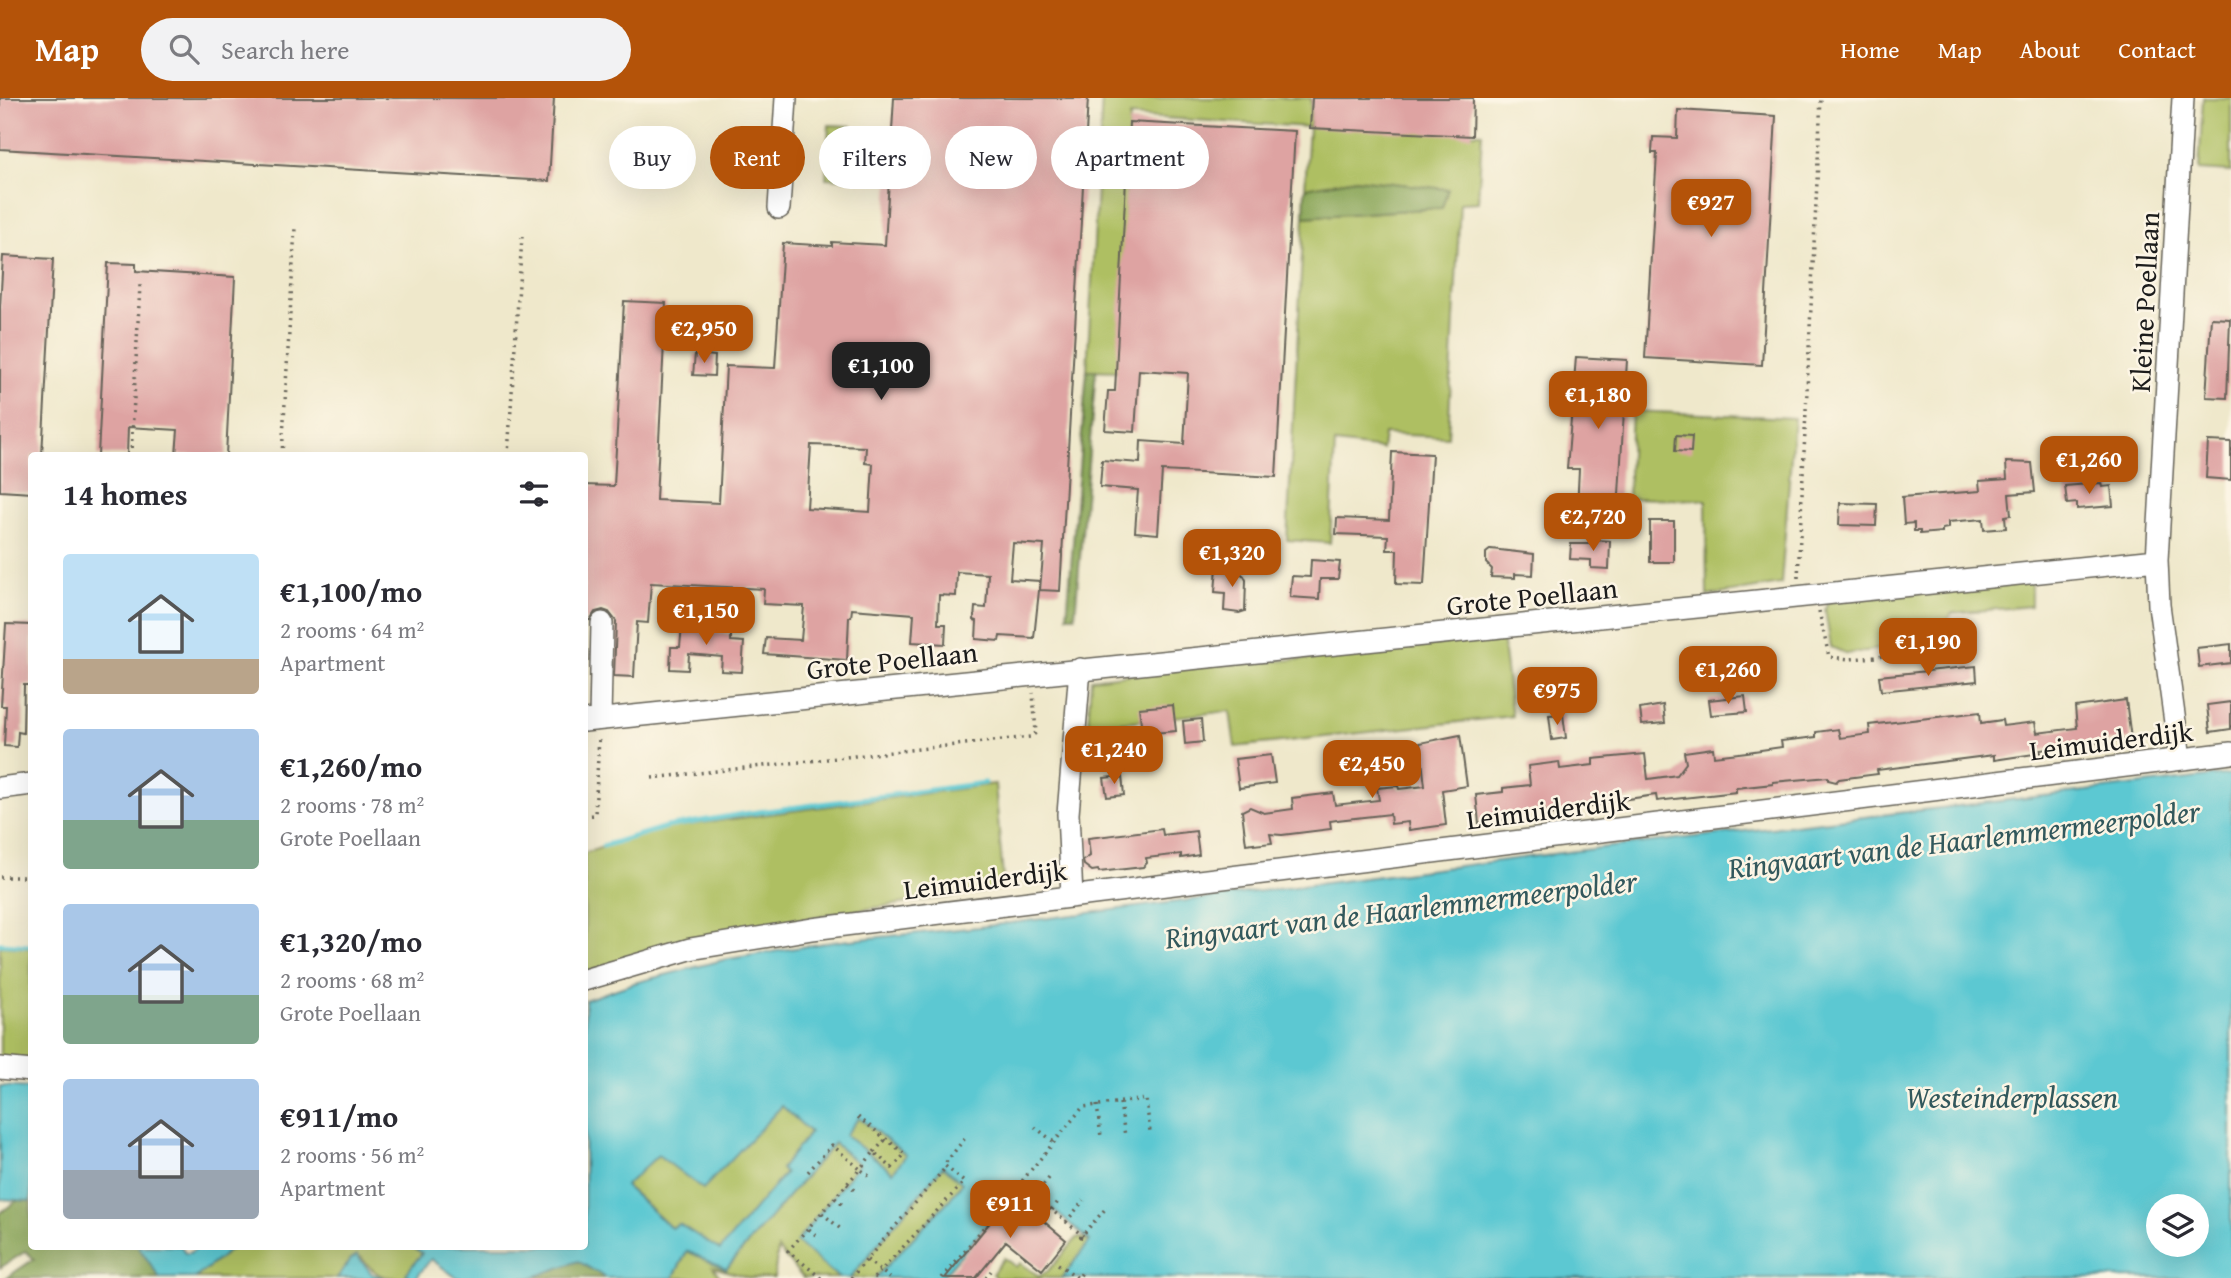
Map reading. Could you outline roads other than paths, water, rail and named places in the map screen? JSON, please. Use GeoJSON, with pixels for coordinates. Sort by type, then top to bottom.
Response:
{"type":"FeatureCollection","features":[{"type":"Feature","properties":{"kind":"street"},"geometry":{"type":"LineString","coordinates":[[779,208],[786,98]]}},
{"type":"Feature","properties":{"kind":"street","name":"Kleine Poellaan"},"geometry":{"type":"LineString","coordinates":[[2180,759],[2159,605],[2157,560],[2183,98]]}},
{"type":"Feature","properties":{"kind":"street","name":"Grote Poellaan"},"geometry":{"type":"LineString","coordinates":[[594,720],[2157,560]]}},
{"type":"Feature","properties":{"kind":"street"},"geometry":{"type":"LineString","coordinates":[[594,720],[601,623]]}},
{"type":"Feature","properties":{"kind":"street"},"geometry":{"type":"LineString","coordinates":[[1072,896],[1069,814],[1080,669]]}},
{"type":"Feature","properties":{"kind":"street","name":"Leimuiderdijk"},"geometry":{"type":"LineString","coordinates":[[588,979],[658,957],[723,943],[813,929],[2231,753]]}},
{"type":"Feature","properties":{"kind":"street"},"geometry":{"type":"LineString","coordinates":[[0,788],[28,784]]}},
{"type":"Feature","properties":{"kind":"street"},"geometry":{"type":"LineString","coordinates":[[0,1068],[28,1071]]}},
{"type":"Feature","properties":{"kind":"water","name":"Westeinderplassen"},"geometry":{"type":"Polygon","coordinates":[[[2231,774],[2231,1278],[1062,1278],[1090,1241],[1022,1184],[941,1278],[875,1278],[962,1183],[943,1166],[850,1278],[839,1278],[796,1242],[859,1164],[834,1143],[726,1269],[687,1251],[673,1278],[606,1278],[578,1261],[531,1278],[457,1278],[431,1259],[416,1278],[406,1274],[422,1253],[417,1250],[588,1250],[588,999],[634,983],[723,960],[831,942],[979,927],[1600,848],[2231,774]],[[782,1106],[703,1189],[658,1155],[625,1186],[671,1228],[679,1224],[720,1250],[785,1173],[781,1169],[810,1132],[782,1106]],[[859,1118],[845,1135],[893,1172],[906,1155],[859,1118]]]}},
{"type":"Feature","properties":{"kind":"water"},"geometry":{"type":"Polygon","coordinates":[[[0,1086],[28,1088],[28,1201],[0,1199],[0,1086]]]}},
{"type":"Feature","properties":{"kind":"water"},"geometry":{"type":"Polygon","coordinates":[[[141,1250],[183,1250],[189,1253],[194,1250],[230,1250],[195,1278],[160,1278],[141,1250]]]}},
{"type":"Feature","properties":{"kind":"water"},"geometry":{"type":"Polygon","coordinates":[[[357,1255],[372,1274],[384,1278],[337,1278],[357,1255]]]}},
{"type":"Feature","properties":{"kind":"waterway"},"geometry":{"type":"LineString","coordinates":[[603,846],[666,827],[743,814],[985,783]]}},
{"type":"Feature","properties":{"kind":"waterway"},"geometry":{"type":"LineString","coordinates":[[0,944],[28,946]]}},
{"type":"Feature","properties":{"kind":"water label","name":"Ringvaart van de Haarlemmermeerpolder"},"geometry":{"type":"Point","coordinates":[1964,839]}},
{"type":"Feature","properties":{"kind":"water label","name":"Ringvaart van de Haarlemmermeerpolder"},"geometry":{"type":"Point","coordinates":[1401,909]}}]}
